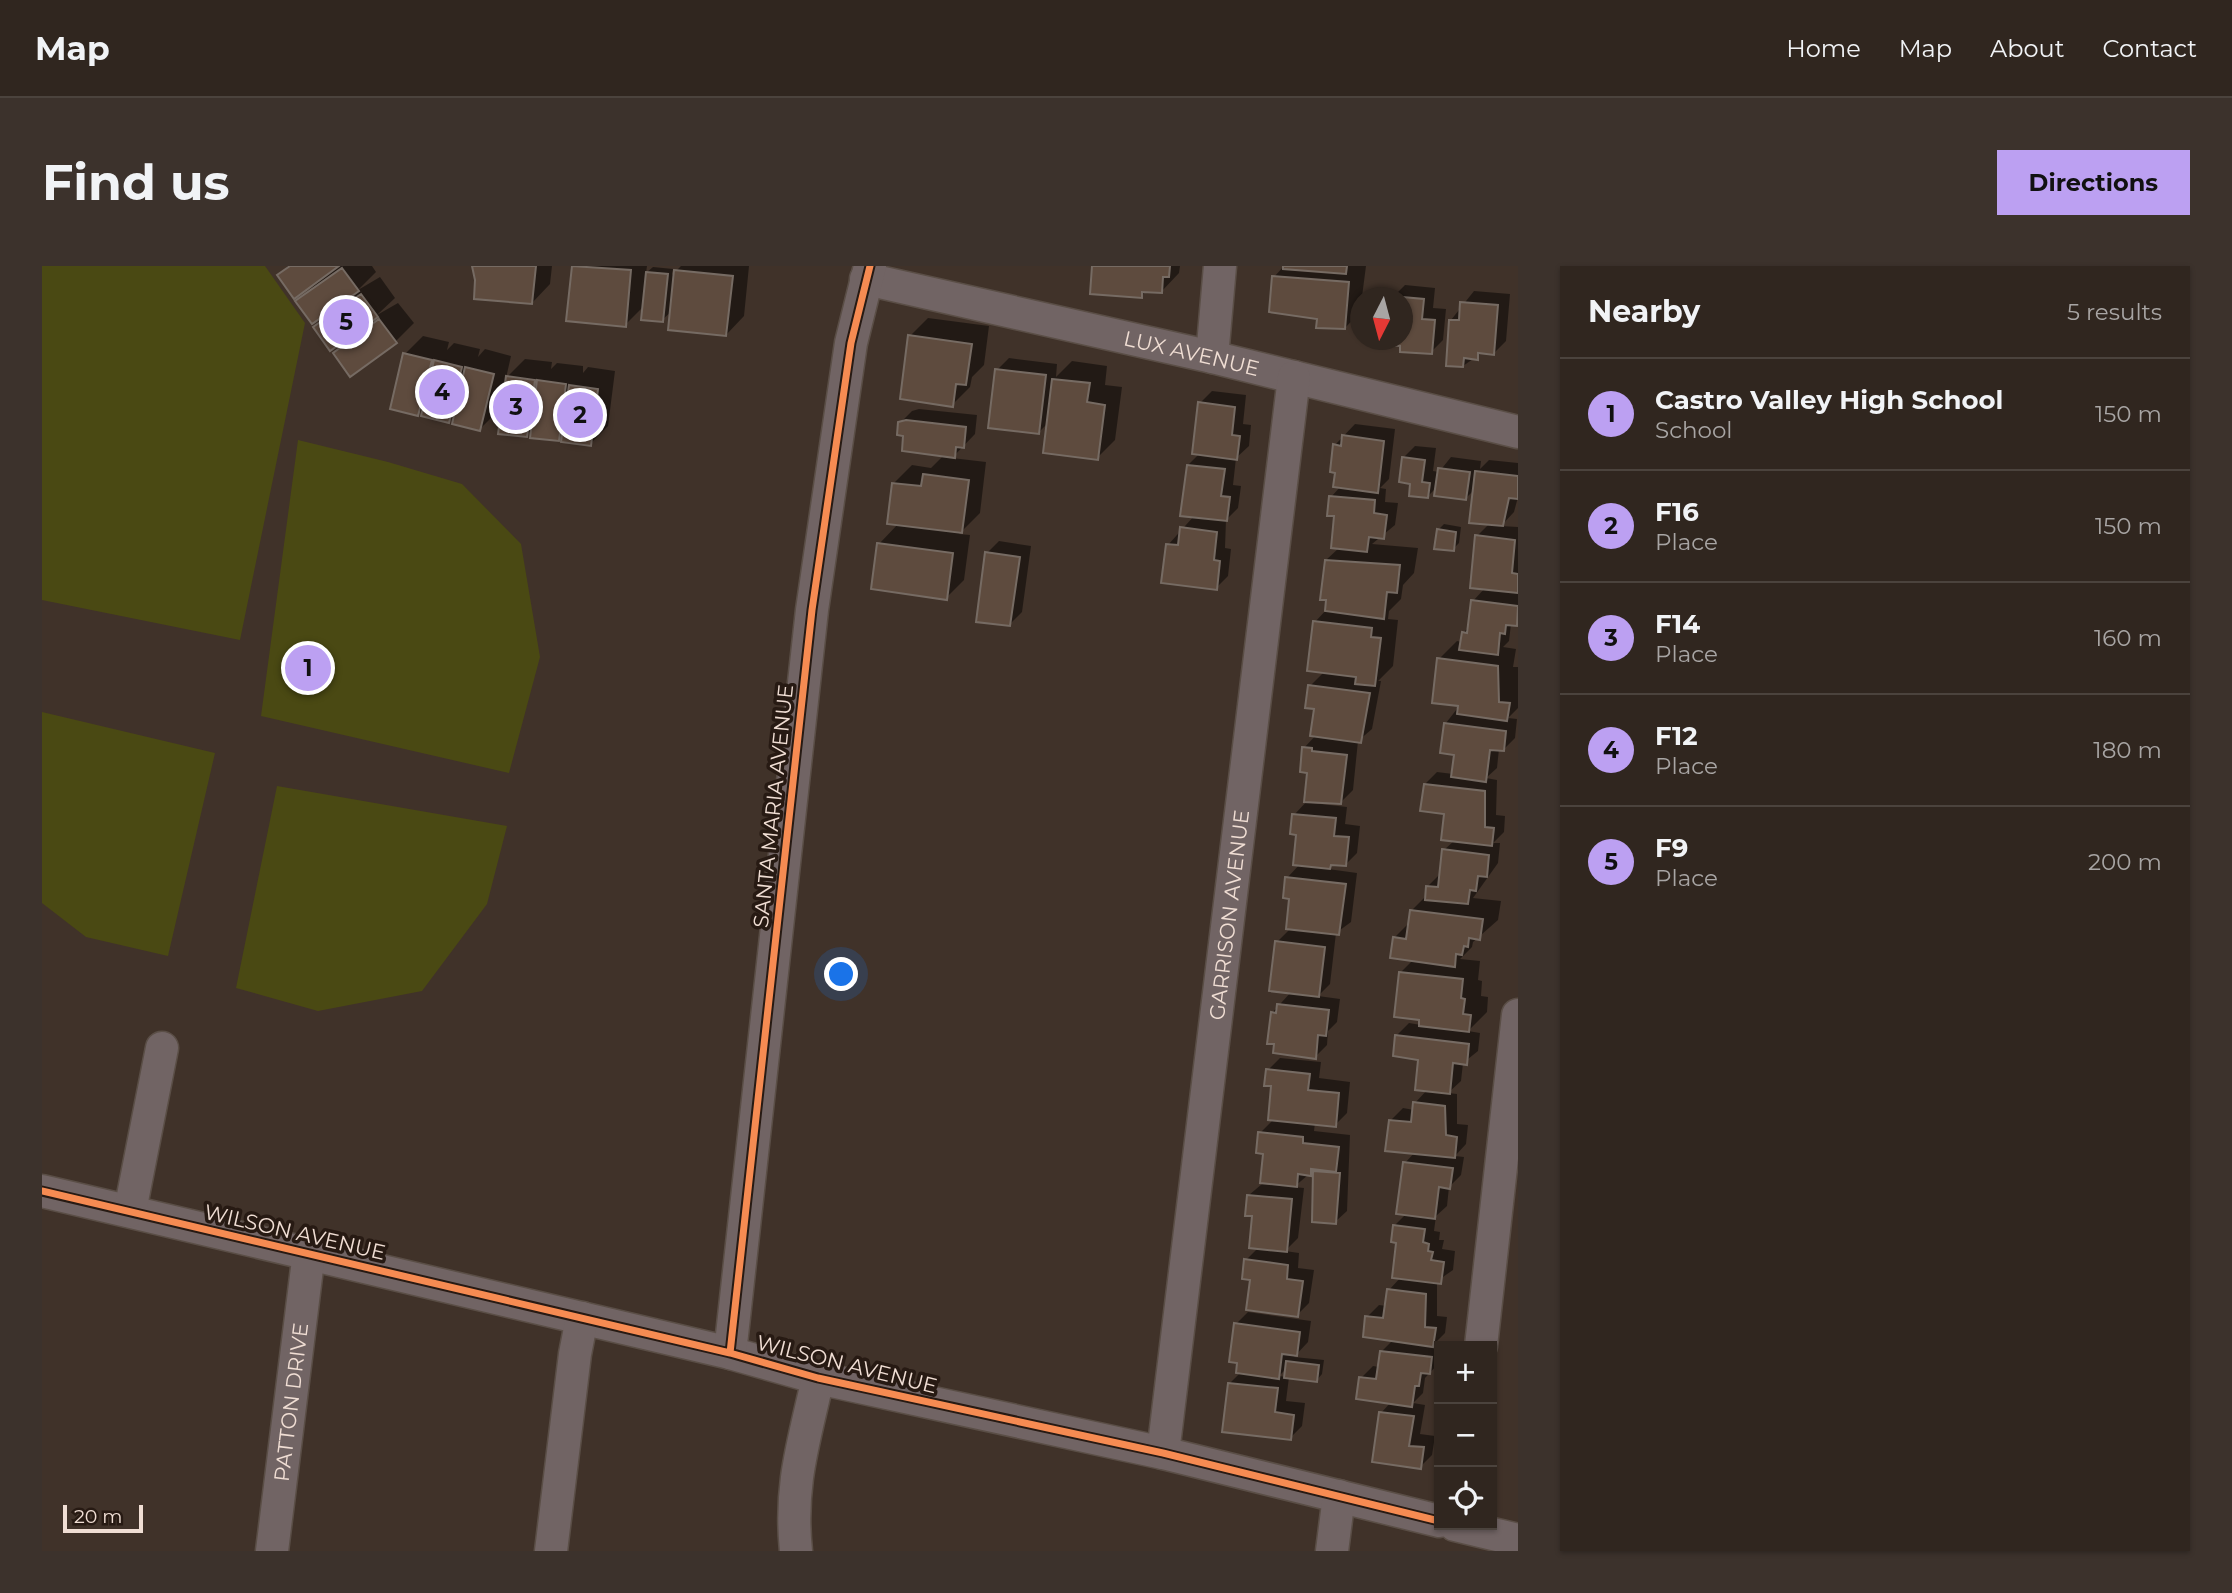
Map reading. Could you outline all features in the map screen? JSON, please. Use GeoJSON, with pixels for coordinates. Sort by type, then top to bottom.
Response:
{"type":"FeatureCollection","features":[{"type":"Feature","properties":{"kind":"street"},"geometry":{"type":"LineString","coordinates":[[1212,357],[1220,266]]}},
{"type":"Feature","properties":{"kind":"street","name":"LUX AVENUE"},"geometry":{"type":"LineString","coordinates":[[868,273],[1518,432]]}},
{"type":"Feature","properties":{"kind":"street","name":"SANTA MARIA AVENUE"},"geometry":{"type":"LineString","coordinates":[[730,1353],[811,624],[851,343],[868,273]]}},
{"type":"Feature","properties":{"kind":"street","name":"GARRISON AVENUE"},"geometry":{"type":"LineString","coordinates":[[1163,1453],[1294,377]]}},
{"type":"Feature","properties":{"kind":"street"},"geometry":{"type":"LineString","coordinates":[[1482,1341],[1518,1015]]}},
{"type":"Feature","properties":{"kind":"street"},"geometry":{"type":"LineString","coordinates":[[130,1212],[162,1048]]}},
{"type":"Feature","properties":{"kind":"street","name":"WILSON AVENUE"},"geometry":{"type":"LineString","coordinates":[[42,1191],[730,1353],[818,1378],[1163,1453],[1434,1519]]}},
{"type":"Feature","properties":{"kind":"street","name":"PATTON DRIVE"},"geometry":{"type":"LineString","coordinates":[[272,1551],[309,1252]]}},
{"type":"Feature","properties":{"kind":"street"},"geometry":{"type":"LineString","coordinates":[[551,1551],[575,1354],[582,1318]]}},
{"type":"Feature","properties":{"kind":"street"},"geometry":{"type":"LineString","coordinates":[[796,1551],[792,1516],[794,1480],[818,1378]]}},
{"type":"Feature","properties":{"kind":"street"},"geometry":{"type":"LineString","coordinates":[[1332,1551],[1339,1496]]}},
{"type":"Feature","properties":{"kind":"street","name":"WILSON AVENUE"},"geometry":{"type":"LineString","coordinates":[[1478,1530],[1518,1540]]}},
{"type":"Feature","properties":{"kind":"shaded area"},"geometry":{"type":"Polygon","coordinates":[[[42,266],[265,266],[305,323],[240,640],[42,600],[42,266]]]}},
{"type":"Feature","properties":{"kind":"shaded area"},"geometry":{"type":"Polygon","coordinates":[[[298,440],[462,484],[521,544],[540,657],[509,773],[261,716],[298,440]]]}},
{"type":"Feature","properties":{"kind":"shaded area"},"geometry":{"type":"Polygon","coordinates":[[[42,712],[215,753],[168,956],[86,937],[42,903],[42,712]]]}},
{"type":"Feature","properties":{"kind":"shaded area"},"geometry":{"type":"Polygon","coordinates":[[[277,786],[507,826],[487,904],[422,991],[318,1011],[236,988],[277,786]]]}},
{"type":"Feature","properties":{"kind":"building"},"geometry":{"type":"Polygon","coordinates":[[[290,266],[339,266],[294,299],[277,275],[290,266]]]}},
{"type":"Feature","properties":{"kind":"building"},"geometry":{"type":"Polygon","coordinates":[[[472,266],[536,266],[532,304],[474,299],[475,280],[472,266]]]}},
{"type":"Feature","properties":{"kind":"building"},"geometry":{"type":"Polygon","coordinates":[[[572,266],[631,270],[626,327],[566,321],[572,266]]]}},
{"type":"Feature","properties":{"kind":"building"},"geometry":{"type":"Polygon","coordinates":[[[1092,266],[1170,266],[1169,277],[1163,277],[1162,293],[1142,292],[1142,298],[1090,294],[1092,266]]]}},
{"type":"Feature","properties":{"kind":"building"},"geometry":{"type":"Polygon","coordinates":[[[1283,266],[1347,266],[1346,274],[1283,269],[1283,266]]]}},
{"type":"Feature","properties":{"kind":"building"},"geometry":{"type":"Polygon","coordinates":[[[342,268],[359,291],[312,324],[295,301],[342,268]]]}},
{"type":"Feature","properties":{"kind":"building"},"geometry":{"type":"Polygon","coordinates":[[[674,270],[733,276],[726,336],[668,330],[674,270]]]}},
{"type":"Feature","properties":{"kind":"building"},"geometry":{"type":"Polygon","coordinates":[[[646,272],[668,274],[663,322],[641,320],[646,272]]]}},
{"type":"Feature","properties":{"kind":"building"},"geometry":{"type":"Polygon","coordinates":[[[1272,276],[1349,282],[1345,329],[1316,328],[1317,319],[1269,312],[1272,276]]]}},
{"type":"Feature","properties":{"kind":"building"},"geometry":{"type":"Polygon","coordinates":[[[361,294],[378,317],[330,351],[313,327],[361,294]]]}},
{"type":"Feature","properties":{"kind":"building"},"geometry":{"type":"Polygon","coordinates":[[[1413,298],[1424,299],[1422,319],[1435,320],[1432,354],[1400,352],[1413,350],[1413,298]]]}},
{"type":"Feature","properties":{"kind":"building"},"geometry":{"type":"Polygon","coordinates":[[[1460,302],[1498,305],[1494,355],[1478,353],[1478,360],[1464,358],[1463,367],[1446,366],[1449,320],[1459,320],[1460,302]]]}},
{"type":"Feature","properties":{"kind":"building"},"geometry":{"type":"Polygon","coordinates":[[[379,319],[397,343],[350,377],[333,353],[379,319]]]}},
{"type":"Feature","properties":{"kind":"building"},"geometry":{"type":"Polygon","coordinates":[[[908,335],[972,344],[966,385],[956,384],[953,407],[900,399],[908,335]]]}},
{"type":"Feature","properties":{"kind":"building"},"geometry":{"type":"Polygon","coordinates":[[[403,353],[432,360],[418,416],[390,409],[403,353]]]}},
{"type":"Feature","properties":{"kind":"building"},"geometry":{"type":"Polygon","coordinates":[[[434,360],[462,367],[449,423],[421,416],[434,360]]]}},
{"type":"Feature","properties":{"kind":"building"},"geometry":{"type":"Polygon","coordinates":[[[465,367],[494,374],[480,431],[452,424],[465,367]]]}},
{"type":"Feature","properties":{"kind":"building"},"geometry":{"type":"Polygon","coordinates":[[[995,369],[1046,375],[1039,434],[988,428],[995,369]]]}},
{"type":"Feature","properties":{"kind":"building"},"geometry":{"type":"Polygon","coordinates":[[[506,376],[535,380],[527,437],[498,434],[506,376]]]}},
{"type":"Feature","properties":{"kind":"building"},"geometry":{"type":"Polygon","coordinates":[[[1052,379],[1090,383],[1087,402],[1105,405],[1098,460],[1043,453],[1052,379]]]}},
{"type":"Feature","properties":{"kind":"building"},"geometry":{"type":"Polygon","coordinates":[[[537,380],[566,384],[559,441],[530,438],[537,380]]]}},
{"type":"Feature","properties":{"kind":"building"},"geometry":{"type":"Polygon","coordinates":[[[569,385],[598,389],[591,446],[561,442],[569,385]]]}},
{"type":"Feature","properties":{"kind":"building"},"geometry":{"type":"Polygon","coordinates":[[[1198,402],[1235,407],[1232,435],[1240,436],[1237,460],[1192,454],[1198,402]]]}},
{"type":"Feature","properties":{"kind":"building"},"geometry":{"type":"Polygon","coordinates":[[[906,420],[966,427],[964,448],[956,447],[955,458],[902,451],[903,436],[897,435],[898,422],[906,420]]]}},
{"type":"Feature","properties":{"kind":"building"},"geometry":{"type":"Polygon","coordinates":[[[1342,435],[1384,441],[1378,493],[1333,487],[1335,473],[1330,472],[1333,444],[1341,446],[1342,435]]]}},
{"type":"Feature","properties":{"kind":"building"},"geometry":{"type":"Polygon","coordinates":[[[1402,457],[1425,460],[1422,482],[1430,483],[1428,498],[1409,496],[1410,484],[1399,482],[1402,457]]]}},
{"type":"Feature","properties":{"kind":"building"},"geometry":{"type":"Polygon","coordinates":[[[1187,465],[1225,469],[1221,496],[1230,497],[1227,521],[1180,516],[1187,465]]]}},
{"type":"Feature","properties":{"kind":"building"},"geometry":{"type":"Polygon","coordinates":[[[1438,468],[1470,472],[1466,500],[1434,496],[1438,468]]]}},
{"type":"Feature","properties":{"kind":"building"},"geometry":{"type":"Polygon","coordinates":[[[1475,471],[1518,476],[1518,499],[1509,498],[1503,526],[1469,523],[1475,471]]]}},
{"type":"Feature","properties":{"kind":"building"},"geometry":{"type":"Polygon","coordinates":[[[923,474],[969,480],[962,533],[887,524],[892,483],[921,486],[923,474]]]}},
{"type":"Feature","properties":{"kind":"building"},"geometry":{"type":"Polygon","coordinates":[[[1329,496],[1375,500],[1374,513],[1387,515],[1384,539],[1369,537],[1367,552],[1331,548],[1334,516],[1327,516],[1329,496]]]}},
{"type":"Feature","properties":{"kind":"building"},"geometry":{"type":"Polygon","coordinates":[[[1180,527],[1217,532],[1214,560],[1220,561],[1217,590],[1161,583],[1166,544],[1178,545],[1180,527]]]}},
{"type":"Feature","properties":{"kind":"building"},"geometry":{"type":"Polygon","coordinates":[[[1437,529],[1456,532],[1454,551],[1434,549],[1437,529]]]}},
{"type":"Feature","properties":{"kind":"building"},"geometry":{"type":"Polygon","coordinates":[[[1475,535],[1515,540],[1512,573],[1518,574],[1518,593],[1470,588],[1475,535]]]}},
{"type":"Feature","properties":{"kind":"building"},"geometry":{"type":"Polygon","coordinates":[[[877,543],[953,553],[947,600],[871,589],[877,543]]]}},
{"type":"Feature","properties":{"kind":"building"},"geometry":{"type":"Polygon","coordinates":[[[985,552],[1020,557],[1010,626],[976,622],[985,552]]]}},
{"type":"Feature","properties":{"kind":"building"},"geometry":{"type":"Polygon","coordinates":[[[1325,560],[1400,565],[1397,593],[1387,592],[1384,619],[1325,611],[1326,600],[1320,600],[1325,560]]]}},
{"type":"Feature","properties":{"kind":"building"},"geometry":{"type":"Polygon","coordinates":[[[1471,600],[1518,606],[1517,626],[1506,625],[1505,634],[1500,633],[1498,655],[1459,650],[1462,632],[1467,633],[1471,600]]]}},
{"type":"Feature","properties":{"kind":"building"},"geometry":{"type":"Polygon","coordinates":[[[1313,621],[1372,628],[1371,637],[1381,638],[1375,686],[1355,684],[1356,677],[1307,671],[1313,621]]]}},
{"type":"Feature","properties":{"kind":"building"},"geometry":{"type":"Polygon","coordinates":[[[1437,658],[1498,666],[1499,702],[1510,703],[1507,721],[1457,714],[1458,706],[1432,703],[1437,658]]]}},
{"type":"Feature","properties":{"kind":"building"},"geometry":{"type":"Polygon","coordinates":[[[1308,685],[1370,693],[1361,743],[1310,736],[1314,709],[1305,708],[1308,685]]]}},
{"type":"Feature","properties":{"kind":"building"},"geometry":{"type":"Polygon","coordinates":[[[1444,723],[1506,731],[1504,751],[1490,750],[1486,782],[1451,777],[1454,755],[1440,753],[1444,723]]]}},
{"type":"Feature","properties":{"kind":"building"},"geometry":{"type":"Polygon","coordinates":[[[1302,747],[1312,748],[1312,751],[1347,755],[1341,804],[1304,802],[1307,773],[1300,772],[1302,747]]]}},
{"type":"Feature","properties":{"kind":"building"},"geometry":{"type":"Polygon","coordinates":[[[1424,784],[1485,791],[1485,827],[1494,828],[1492,846],[1441,840],[1444,814],[1420,811],[1424,784]]]}},
{"type":"Feature","properties":{"kind":"building"},"geometry":{"type":"Polygon","coordinates":[[[1292,814],[1336,818],[1334,836],[1349,837],[1346,866],[1331,865],[1330,869],[1293,865],[1296,835],[1290,834],[1292,814]]]}},
{"type":"Feature","properties":{"kind":"building"},"geometry":{"type":"Polygon","coordinates":[[[1442,849],[1489,855],[1487,877],[1478,876],[1476,891],[1470,890],[1468,904],[1425,900],[1426,886],[1438,887],[1442,849]]]}},
{"type":"Feature","properties":{"kind":"building"},"geometry":{"type":"Polygon","coordinates":[[[1285,877],[1346,884],[1339,935],[1286,929],[1289,899],[1283,898],[1285,877]]]}},
{"type":"Feature","properties":{"kind":"building"},"geometry":{"type":"Polygon","coordinates":[[[1410,910],[1483,919],[1480,940],[1469,938],[1468,947],[1464,946],[1462,955],[1456,954],[1455,967],[1390,958],[1393,937],[1406,939],[1410,910]]]}},
{"type":"Feature","properties":{"kind":"building"},"geometry":{"type":"Polygon","coordinates":[[[1275,941],[1325,947],[1319,997],[1269,991],[1275,941]]]}},
{"type":"Feature","properties":{"kind":"building"},"geometry":{"type":"Polygon","coordinates":[[[1399,972],[1463,979],[1461,998],[1465,999],[1463,1014],[1471,1015],[1469,1032],[1419,1026],[1419,1020],[1394,1017],[1399,972]]]}},
{"type":"Feature","properties":{"kind":"building"},"geometry":{"type":"Polygon","coordinates":[[[1277,1004],[1329,1010],[1326,1036],[1318,1035],[1316,1059],[1273,1053],[1274,1044],[1267,1044],[1271,1012],[1276,1013],[1277,1004]]]}},
{"type":"Feature","properties":{"kind":"building"},"geometry":{"type":"Polygon","coordinates":[[[1395,1035],[1469,1044],[1467,1065],[1453,1063],[1450,1094],[1415,1090],[1418,1060],[1393,1056],[1395,1035]]]}},
{"type":"Feature","properties":{"kind":"building"},"geometry":{"type":"Polygon","coordinates":[[[1266,1069],[1310,1074],[1308,1090],[1339,1093],[1336,1127],[1268,1120],[1271,1086],[1264,1086],[1266,1069]]]}},
{"type":"Feature","properties":{"kind":"building"},"geometry":{"type":"Polygon","coordinates":[[[1413,1102],[1445,1106],[1446,1135],[1457,1137],[1455,1158],[1385,1151],[1389,1120],[1411,1122],[1413,1102]]]}},
{"type":"Feature","properties":{"kind":"building"},"geometry":{"type":"Polygon","coordinates":[[[1258,1132],[1303,1137],[1303,1143],[1339,1147],[1336,1172],[1311,1169],[1311,1176],[1298,1174],[1297,1187],[1260,1183],[1263,1154],[1256,1153],[1258,1132]]]}},
{"type":"Feature","properties":{"kind":"building"},"geometry":{"type":"Polygon","coordinates":[[[1403,1162],[1453,1168],[1450,1189],[1439,1187],[1435,1219],[1396,1214],[1403,1162]]]}},
{"type":"Feature","properties":{"kind":"building"},"geometry":{"type":"Polygon","coordinates":[[[1313,1171],[1340,1173],[1336,1224],[1312,1222],[1313,1171]]]}},
{"type":"Feature","properties":{"kind":"building"},"geometry":{"type":"Polygon","coordinates":[[[1247,1195],[1292,1199],[1287,1252],[1249,1248],[1252,1216],[1245,1216],[1247,1195]]]}},
{"type":"Feature","properties":{"kind":"building"},"geometry":{"type":"Polygon","coordinates":[[[1393,1225],[1425,1229],[1423,1242],[1429,1244],[1428,1251],[1433,1252],[1431,1260],[1444,1262],[1441,1284],[1392,1278],[1396,1243],[1391,1242],[1393,1225]]]}},
{"type":"Feature","properties":{"kind":"building"},"geometry":{"type":"Polygon","coordinates":[[[1244,1259],[1288,1265],[1287,1279],[1303,1281],[1298,1317],[1246,1310],[1250,1280],[1242,1279],[1244,1259]]]}},
{"type":"Feature","properties":{"kind":"building"},"geometry":{"type":"Polygon","coordinates":[[[1387,1289],[1426,1294],[1425,1327],[1436,1328],[1433,1347],[1363,1337],[1365,1316],[1383,1318],[1387,1289]]]}},
{"type":"Feature","properties":{"kind":"building"},"geometry":{"type":"Polygon","coordinates":[[[1234,1323],[1300,1332],[1297,1356],[1282,1354],[1279,1379],[1236,1373],[1237,1363],[1229,1362],[1234,1323]]]}},
{"type":"Feature","properties":{"kind":"building"},"geometry":{"type":"Polygon","coordinates":[[[1380,1351],[1432,1357],[1430,1374],[1421,1373],[1419,1386],[1415,1386],[1412,1407],[1356,1399],[1359,1377],[1376,1379],[1380,1351]]]}},
{"type":"Feature","properties":{"kind":"building"},"geometry":{"type":"Polygon","coordinates":[[[1286,1361],[1319,1365],[1317,1382],[1284,1378],[1286,1361]]]}},
{"type":"Feature","properties":{"kind":"building"},"geometry":{"type":"Polygon","coordinates":[[[1228,1383],[1278,1388],[1275,1412],[1294,1415],[1291,1440],[1222,1432],[1228,1383]]]}},
{"type":"Feature","properties":{"kind":"building"},"geometry":{"type":"Polygon","coordinates":[[[1379,1412],[1414,1416],[1409,1446],[1424,1447],[1421,1469],[1372,1462],[1379,1412]]]}},
{"type":"Feature","properties":{"kind":"cycle path"},"geometry":{"type":"LineString","coordinates":[[730,1353],[812,610],[851,343],[870,266]]}},
{"type":"Feature","properties":{"kind":"cycle path"},"geometry":{"type":"LineString","coordinates":[[42,1191],[730,1353],[818,1378],[1163,1453],[1434,1520]]}},
{"type":"Feature","properties":{"kind":"place","name":"F9"},"geometry":{"type":"Point","coordinates":[346,322]}},
{"type":"Feature","properties":{"kind":"place","name":"F12"},"geometry":{"type":"Point","coordinates":[442,392]}},
{"type":"Feature","properties":{"kind":"place","name":"F14"},"geometry":{"type":"Point","coordinates":[516,407]}},
{"type":"Feature","properties":{"kind":"place","name":"F16"},"geometry":{"type":"Point","coordinates":[580,415]}},
{"type":"Feature","properties":{"kind":"place","name":"Castro Valley High School"},"geometry":{"type":"Point","coordinates":[308,668]}}]}
